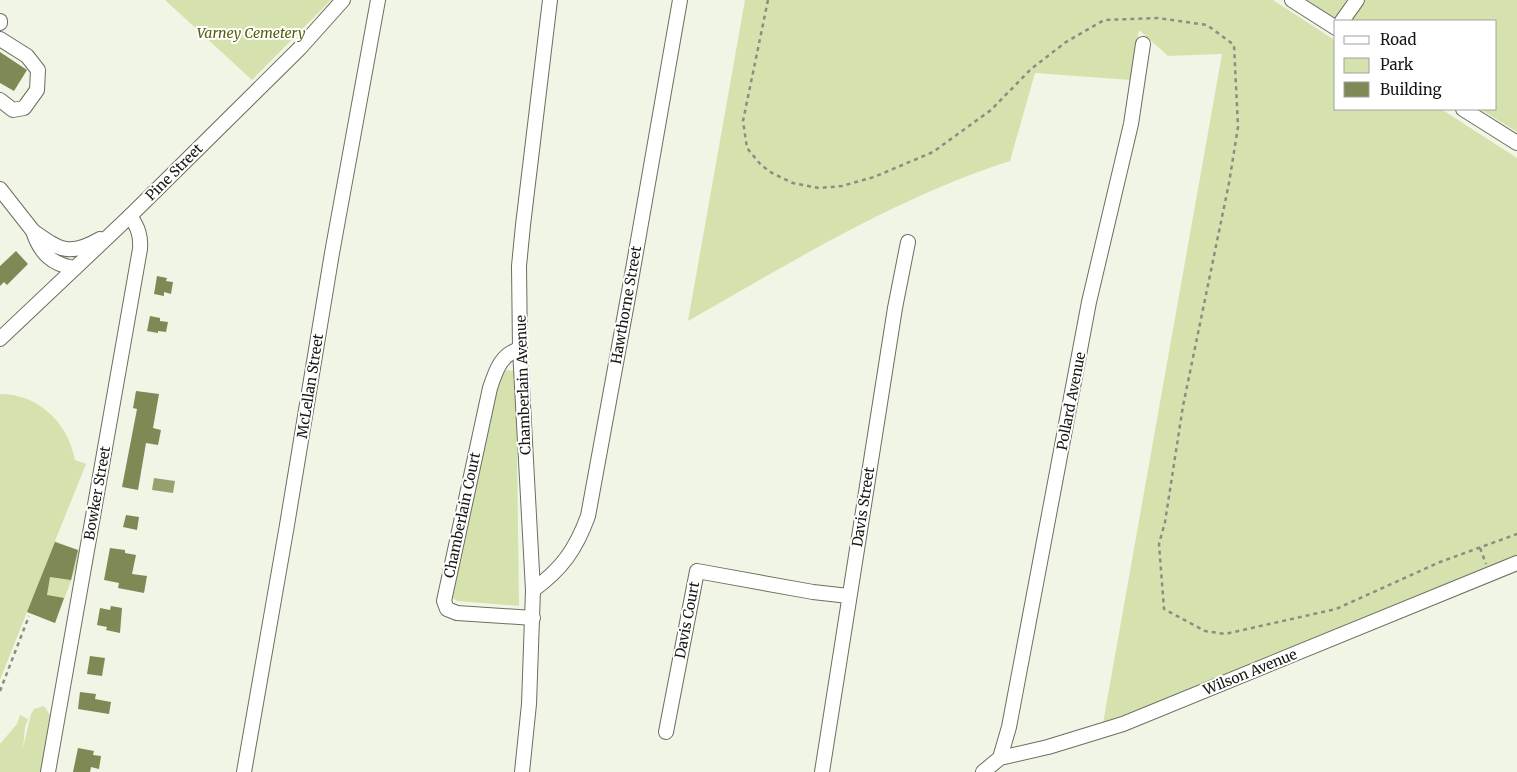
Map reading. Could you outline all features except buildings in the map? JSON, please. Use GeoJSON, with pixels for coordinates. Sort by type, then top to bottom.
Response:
{"type":"FeatureCollection","features":[{"type":"Feature","properties":{"kind":"street","name":"Pine Street"},"geometry":{"type":"LineString","coordinates":[[0,339],[130,216],[300,48],[343,0]]}},
{"type":"Feature","properties":{"kind":"street","name":"McLellan Street"},"geometry":{"type":"LineString","coordinates":[[244,772],[334,244],[378,0]]}},
{"type":"Feature","properties":{"kind":"street","name":"Chamberlain Avenue"},"geometry":{"type":"LineString","coordinates":[[522,772],[529,704],[533,590],[520,349],[519,266],[550,0]]}},
{"type":"Feature","properties":{"kind":"street","name":"Hawthorne Street"},"geometry":{"type":"LineString","coordinates":[[533,590],[547,580],[571,553],[588,516],[680,0]]}},
{"type":"Feature","properties":{"kind":"street"},"geometry":{"type":"LineString","coordinates":[[1292,0],[1334,27]]}},
{"type":"Feature","properties":{"kind":"street"},"geometry":{"type":"LineString","coordinates":[[1343,20],[1357,0]]}},
{"type":"Feature","properties":{"kind":"street"},"geometry":{"type":"LineString","coordinates":[[0,39],[27,56],[38,70],[38,90],[24,108],[13,110],[0,100]]}},
{"type":"Feature","properties":{"kind":"street","name":"Pollard Avenue"},"geometry":{"type":"LineString","coordinates":[[1000,758],[1009,727],[1089,302],[1131,124],[1143,44]]}},
{"type":"Feature","properties":{"kind":"street"},"geometry":{"type":"LineString","coordinates":[[1465,110],[1517,143]]}},
{"type":"Feature","properties":{"kind":"street"},"geometry":{"type":"LineString","coordinates":[[0,189],[32,231],[37,244],[46,256],[59,264],[75,268]]}},
{"type":"Feature","properties":{"kind":"street","name":"Bowker Street"},"geometry":{"type":"LineString","coordinates":[[48,772],[140,249],[141,238],[139,230],[130,216]]}},
{"type":"Feature","properties":{"kind":"street"},"geometry":{"type":"LineString","coordinates":[[32,231],[57,248],[74,249],[84,247],[114,231]]}},
{"type":"Feature","properties":{"kind":"street","name":"Davis Street"},"geometry":{"type":"LineString","coordinates":[[822,772],[895,308],[908,242]]}},
{"type":"Feature","properties":{"kind":"street"},"geometry":{"type":"LineString","coordinates":[[57,248],[59,264]]}},
{"type":"Feature","properties":{"kind":"street","name":"Chamberlain Court"},"geometry":{"type":"LineString","coordinates":[[520,349],[511,352],[504,358],[496,370],[490,388],[444,601],[447,609],[457,613],[533,618]]}},
{"type":"Feature","properties":{"kind":"street","name":"Wilson Avenue"},"geometry":{"type":"LineString","coordinates":[[982,772],[1000,758],[1048,747],[1124,724],[1517,564]]}},
{"type":"Feature","properties":{"kind":"street","name":"Davis Court"},"geometry":{"type":"LineString","coordinates":[[666,732],[697,571],[813,592],[849,596]]}},
{"type":"Feature","properties":{"kind":"path"},"geometry":{"type":"LineString","coordinates":[[768,0],[743,121],[747,148],[761,165],[772,173],[793,183],[819,188],[842,186],[874,176],[933,152],[991,110],[1030,69],[1066,42],[1104,20],[1158,18],[1207,25],[1234,45],[1238,128],[1229,183],[1183,406],[1165,522],[1159,544],[1164,609],[1205,631],[1225,634],[1336,609],[1440,562],[1517,534]]}},
{"type":"Feature","properties":{"kind":"path"},"geometry":{"type":"LineString","coordinates":[[0,691],[29,616]]}},
{"type":"Feature","properties":{"kind":"green space","name":"Varney Cemetery"},"geometry":{"type":"Polygon","coordinates":[[[165,0],[331,0],[252,80],[165,0]]]}},
{"type":"Feature","properties":{"kind":"green space"},"geometry":{"type":"Polygon","coordinates":[[[745,0],[1273,0],[1334,40],[1334,110],[1443,110],[1517,158],[1517,563],[1103,723],[1222,54],[1168,56],[1139,30],[1131,80],[1035,73],[1010,161],[967,176],[885,212],[805,254],[688,321],[745,0]]]}},
{"type":"Feature","properties":{"kind":"green space"},"geometry":{"type":"Polygon","coordinates":[[[1304,0],[1517,0],[1517,132],[1482,110],[1497,110],[1497,20],[1337,20],[1304,0]]]}},
{"type":"Feature","properties":{"kind":"green space"},"geometry":{"type":"Polygon","coordinates":[[[507,370],[516,373],[519,606],[457,601],[451,597],[493,392],[501,375],[507,370]]]}},
{"type":"Feature","properties":{"kind":"green space"},"geometry":{"type":"Polygon","coordinates":[[[0,394],[14,395],[27,399],[49,413],[66,434],[75,460],[86,464],[55,541],[82,552],[55,623],[27,612],[0,680],[0,394]]]}},
{"type":"Feature","properties":{"kind":"green space"},"geometry":{"type":"Polygon","coordinates":[[[44,706],[52,718],[43,772],[0,772],[0,744],[17,724],[20,715],[28,719],[25,727],[23,748],[31,714],[34,709],[44,706]]]}},
{"type":"Feature","properties":{"kind":"shaded area"},"geometry":{"type":"Polygon","coordinates":[[[154,478],[175,481],[173,493],[152,490],[154,478]]]}}]}
